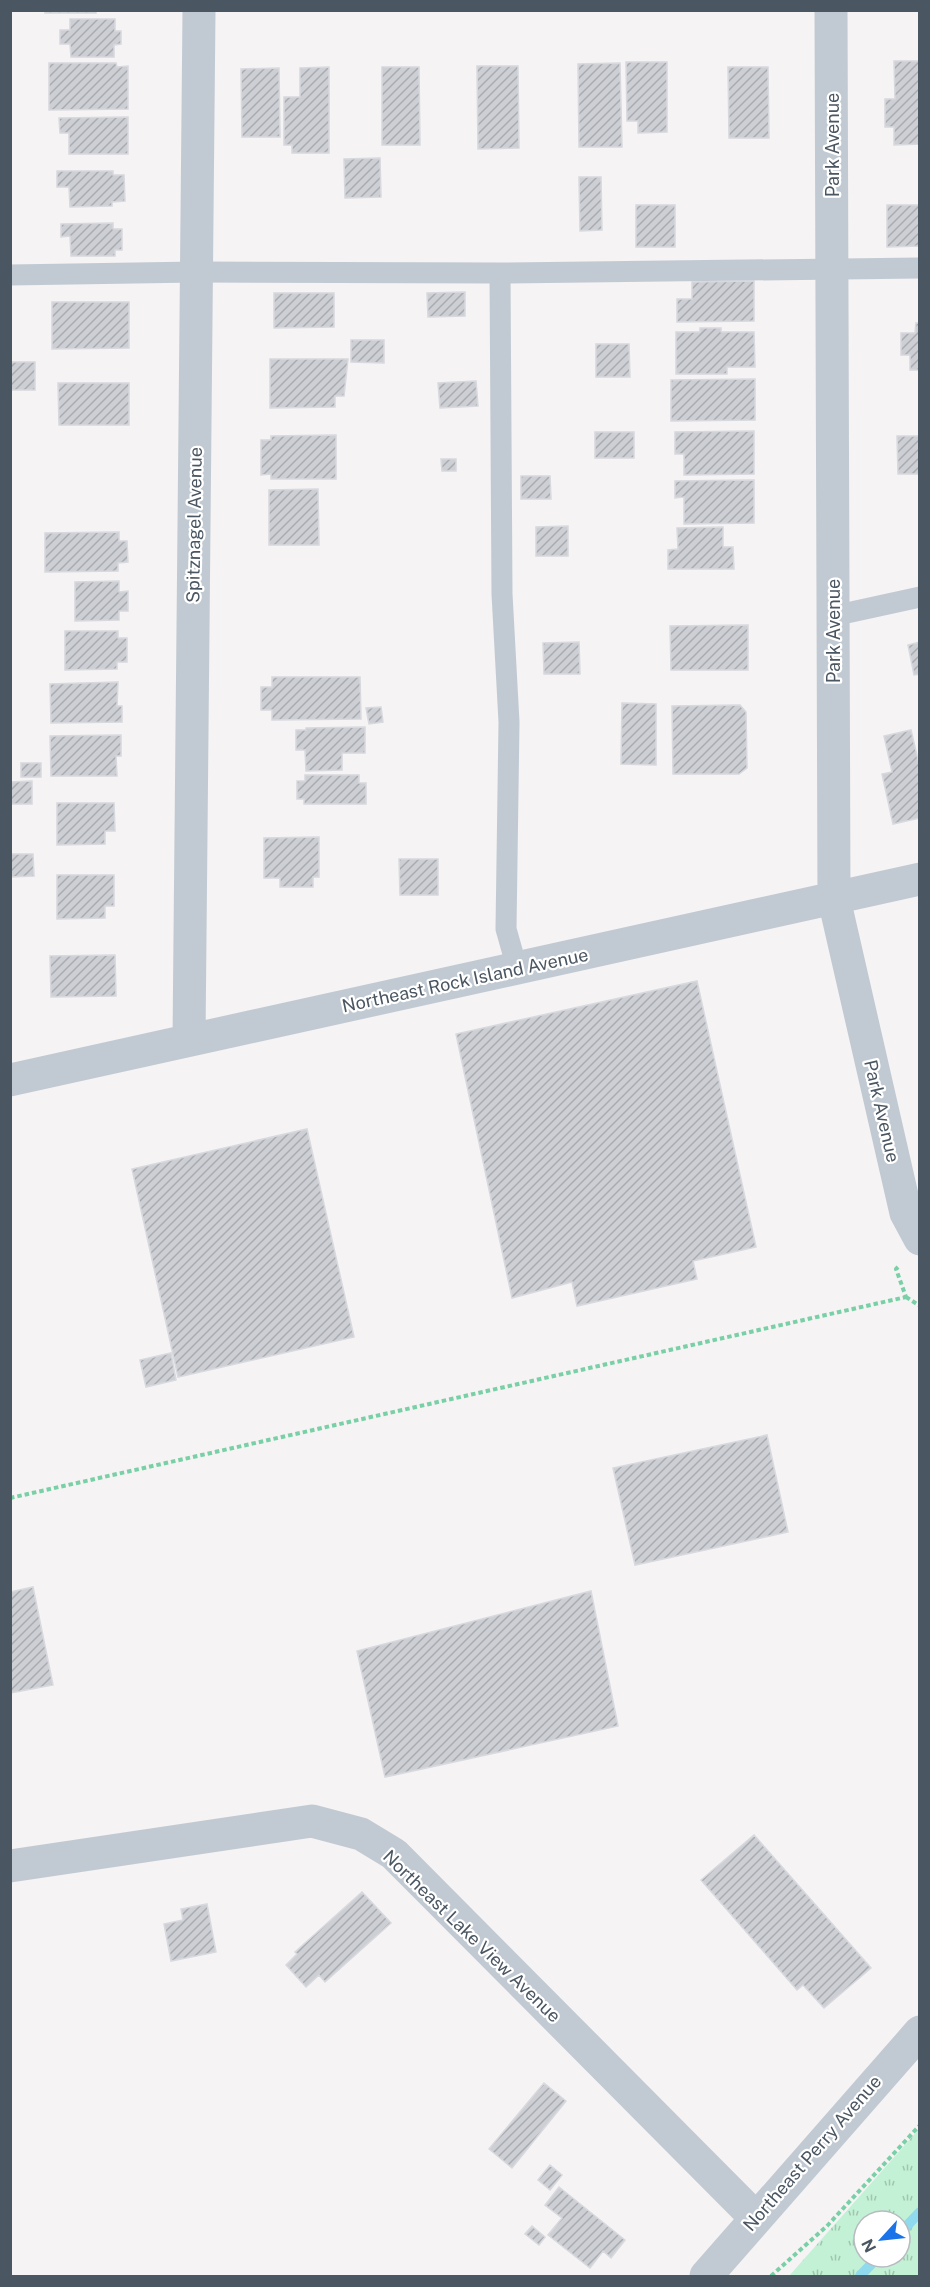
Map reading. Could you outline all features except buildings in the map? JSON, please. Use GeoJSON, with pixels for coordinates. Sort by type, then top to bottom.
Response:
{"type":"FeatureCollection","features":[{"type":"Feature","properties":{"kind":"street","name":"Spitznagel Avenue"},"geometry":{"type":"LineString","coordinates":[[189,1041],[199,10]]}},
{"type":"Feature","properties":{"kind":"street","name":"Park Avenue"},"geometry":{"type":"LineString","coordinates":[[831,10],[834,899],[912,1231]]}},
{"type":"Feature","properties":{"kind":"street","name":"Northeast Rock Island Avenue"},"geometry":{"type":"LineString","coordinates":[[10,1080],[920,879]]}},
{"type":"Feature","properties":{"kind":"street","name":"Northeast Lake View Avenue"},"geometry":{"type":"LineString","coordinates":[[10,1866],[312,1821],[361,1834],[394,1854],[755,2217]]}},
{"type":"Feature","properties":{"kind":"street","name":"Northeast Perry Avenue"},"geometry":{"type":"LineString","coordinates":[[706,2277],[755,2217],[920,2032]]}},
{"type":"Feature","properties":{"kind":"lane"},"geometry":{"type":"LineString","coordinates":[[10,275],[197,272],[302,275],[920,268]]}},
{"type":"Feature","properties":{"kind":"lane"},"geometry":{"type":"LineString","coordinates":[[500,273],[502,594],[509,723],[506,928],[517,968]]}},
{"type":"Feature","properties":{"kind":"lane"},"geometry":{"type":"LineString","coordinates":[[833,616],[920,597]]}},
{"type":"Feature","properties":{"kind":"path"},"geometry":{"type":"LineString","coordinates":[[912,1231],[897,1269],[906,1297],[920,1306]]}},
{"type":"Feature","properties":{"kind":"path"},"geometry":{"type":"LineString","coordinates":[[10,1498],[906,1297]]}},
{"type":"Feature","properties":{"kind":"path"},"geometry":{"type":"LineString","coordinates":[[771,2277],[827,2226],[920,2125]]}},
{"type":"Feature","properties":{"kind":"green space"},"geometry":{"type":"Polygon","coordinates":[[[919,2129],[919,2276],[789,2276],[919,2129]]]}},
{"type":"Feature","properties":{"kind":"waterway"},"geometry":{"type":"LineString","coordinates":[[912,2220],[920,2212]]}},
{"type":"Feature","properties":{"kind":"waterway"},"geometry":{"type":"LineString","coordinates":[[860,2276],[867,2269]]}}]}
